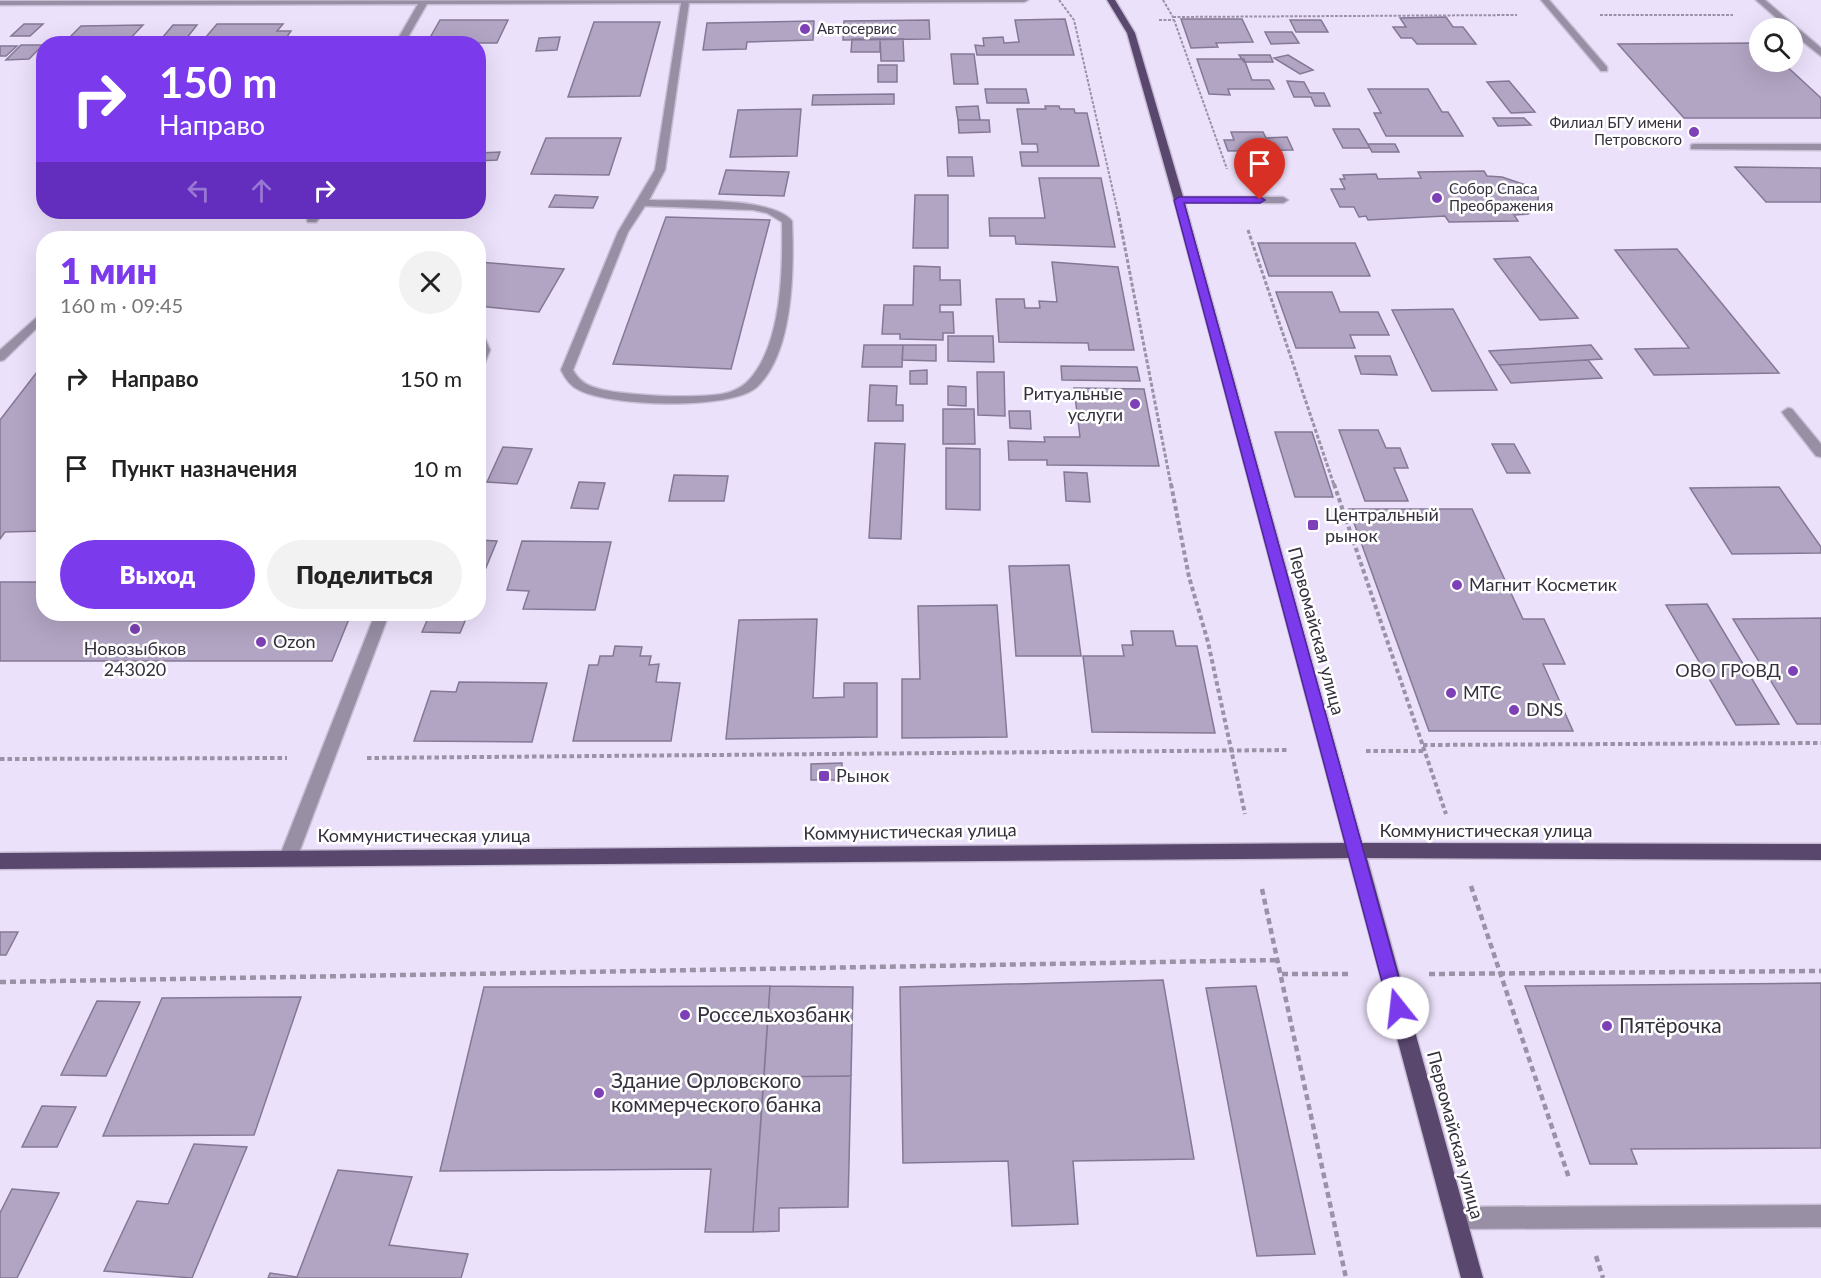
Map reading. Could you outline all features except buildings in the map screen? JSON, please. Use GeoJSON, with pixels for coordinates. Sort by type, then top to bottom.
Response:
{"type":"FeatureCollection","features":[{"type":"Feature","properties":{"kind":"main road","name":"Первомайская улица"},"geometry":{"type":"LineString","coordinates":[[1111,0],[1131,33],[1179,200],[1354,852],[1472,1278]]}},
{"type":"Feature","properties":{"kind":"main road","name":"Коммунистическая улица"},"geometry":{"type":"LineString","coordinates":[[0,861],[1254,851],[1821,852]]}},
{"type":"Feature","properties":{"kind":"street"},"geometry":{"type":"LineString","coordinates":[[0,3],[1024,0]]}},
{"type":"Feature","properties":{"kind":"street"},"geometry":{"type":"LineString","coordinates":[[1545,0],[1604,69]]}},
{"type":"Feature","properties":{"kind":"street"},"geometry":{"type":"LineString","coordinates":[[1760,0],[1821,53]]}},
{"type":"Feature","properties":{"kind":"street"},"geometry":{"type":"LineString","coordinates":[[404,36],[424,2]]}},
{"type":"Feature","properties":{"kind":"street"},"geometry":{"type":"LineString","coordinates":[[642,203],[753,207],[769,209],[787,221],[788,281],[770,360],[758,382],[748,390],[718,399],[602,394],[584,390],[571,379],[567,369],[623,232],[660,170],[685,2]]}},
{"type":"Feature","properties":{"kind":"street"},"geometry":{"type":"LineString","coordinates":[[1694,147],[1821,147]]}},
{"type":"Feature","properties":{"kind":"street"},"geometry":{"type":"LineString","coordinates":[[1179,200],[1283,200]]}},
{"type":"Feature","properties":{"kind":"street"},"geometry":{"type":"LineString","coordinates":[[0,357],[36,322]]}},
{"type":"Feature","properties":{"kind":"street"},"geometry":{"type":"LineString","coordinates":[[1788,412],[1821,453]]}},
{"type":"Feature","properties":{"kind":"street"},"geometry":{"type":"LineString","coordinates":[[288,858],[379,621]]}},
{"type":"Feature","properties":{"kind":"street"},"geometry":{"type":"LineString","coordinates":[[1456,1218],[1821,1215]]}},
{"type":"Feature","properties":{"kind":"path"},"geometry":{"type":"LineString","coordinates":[[1059,0],[1074,20],[1124,238],[1189,577],[1208,642],[1346,1278]]}},
{"type":"Feature","properties":{"kind":"path"},"geometry":{"type":"LineString","coordinates":[[1163,0],[1173,17],[1238,200],[1423,745],[1821,743]]}},
{"type":"Feature","properties":{"kind":"path"},"geometry":{"type":"LineString","coordinates":[[1173,17],[1778,15]]}},
{"type":"Feature","properties":{"kind":"path"},"geometry":{"type":"LineString","coordinates":[[0,759],[1230,749],[1425,751]]}},
{"type":"Feature","properties":{"kind":"path"},"geometry":{"type":"LineString","coordinates":[[0,982],[1278,960]]}},
{"type":"Feature","properties":{"kind":"path"},"geometry":{"type":"LineString","coordinates":[[1603,1278],[1502,974],[1821,971]]}},
{"type":"Feature","properties":{"kind":"place","name":"Автосервис"},"geometry":{"type":"Point","coordinates":[805,29]}},
{"type":"Feature","properties":{"kind":"place","name":"Филиал БГУ имени Петровского"},"geometry":{"type":"Point","coordinates":[1694,132]}},
{"type":"Feature","properties":{"kind":"place","name":"Собор Спаса Преображения"},"geometry":{"type":"Point","coordinates":[1437,198]}},
{"type":"Feature","properties":{"kind":"place","name":"Ритуальные услуги"},"geometry":{"type":"Point","coordinates":[1135,404]}},
{"type":"Feature","properties":{"kind":"place","name":"Центральный рынок"},"geometry":{"type":"Point","coordinates":[1313,525]}},
{"type":"Feature","properties":{"kind":"place","name":"Магнит Косметик"},"geometry":{"type":"Point","coordinates":[1457,585]}},
{"type":"Feature","properties":{"kind":"place","name":"Новозыбков 243020"},"geometry":{"type":"Point","coordinates":[135,629]}},
{"type":"Feature","properties":{"kind":"place","name":"Ozon"},"geometry":{"type":"Point","coordinates":[261,642]}},
{"type":"Feature","properties":{"kind":"place","name":"ОВО ГРОВД"},"geometry":{"type":"Point","coordinates":[1793,671]}},
{"type":"Feature","properties":{"kind":"place","name":"МТС"},"geometry":{"type":"Point","coordinates":[1451,693]}},
{"type":"Feature","properties":{"kind":"place","name":"DNS"},"geometry":{"type":"Point","coordinates":[1514,710]}},
{"type":"Feature","properties":{"kind":"place","name":"Рынок"},"geometry":{"type":"Point","coordinates":[824,776]}},
{"type":"Feature","properties":{"kind":"place","name":"Россельхозбанк"},"geometry":{"type":"Point","coordinates":[685,1015]}},
{"type":"Feature","properties":{"kind":"place","name":"Пятёрочка"},"geometry":{"type":"Point","coordinates":[1607,1026]}},
{"type":"Feature","properties":{"kind":"place","name":"Здание Орловского коммерческого банка"},"geometry":{"type":"Point","coordinates":[599,1093]}},
{"type":"Feature","properties":{"kind":"route"},"geometry":{"type":"LineString","coordinates":[[1260,200],[1179,200],[1398,1008]]}}]}
